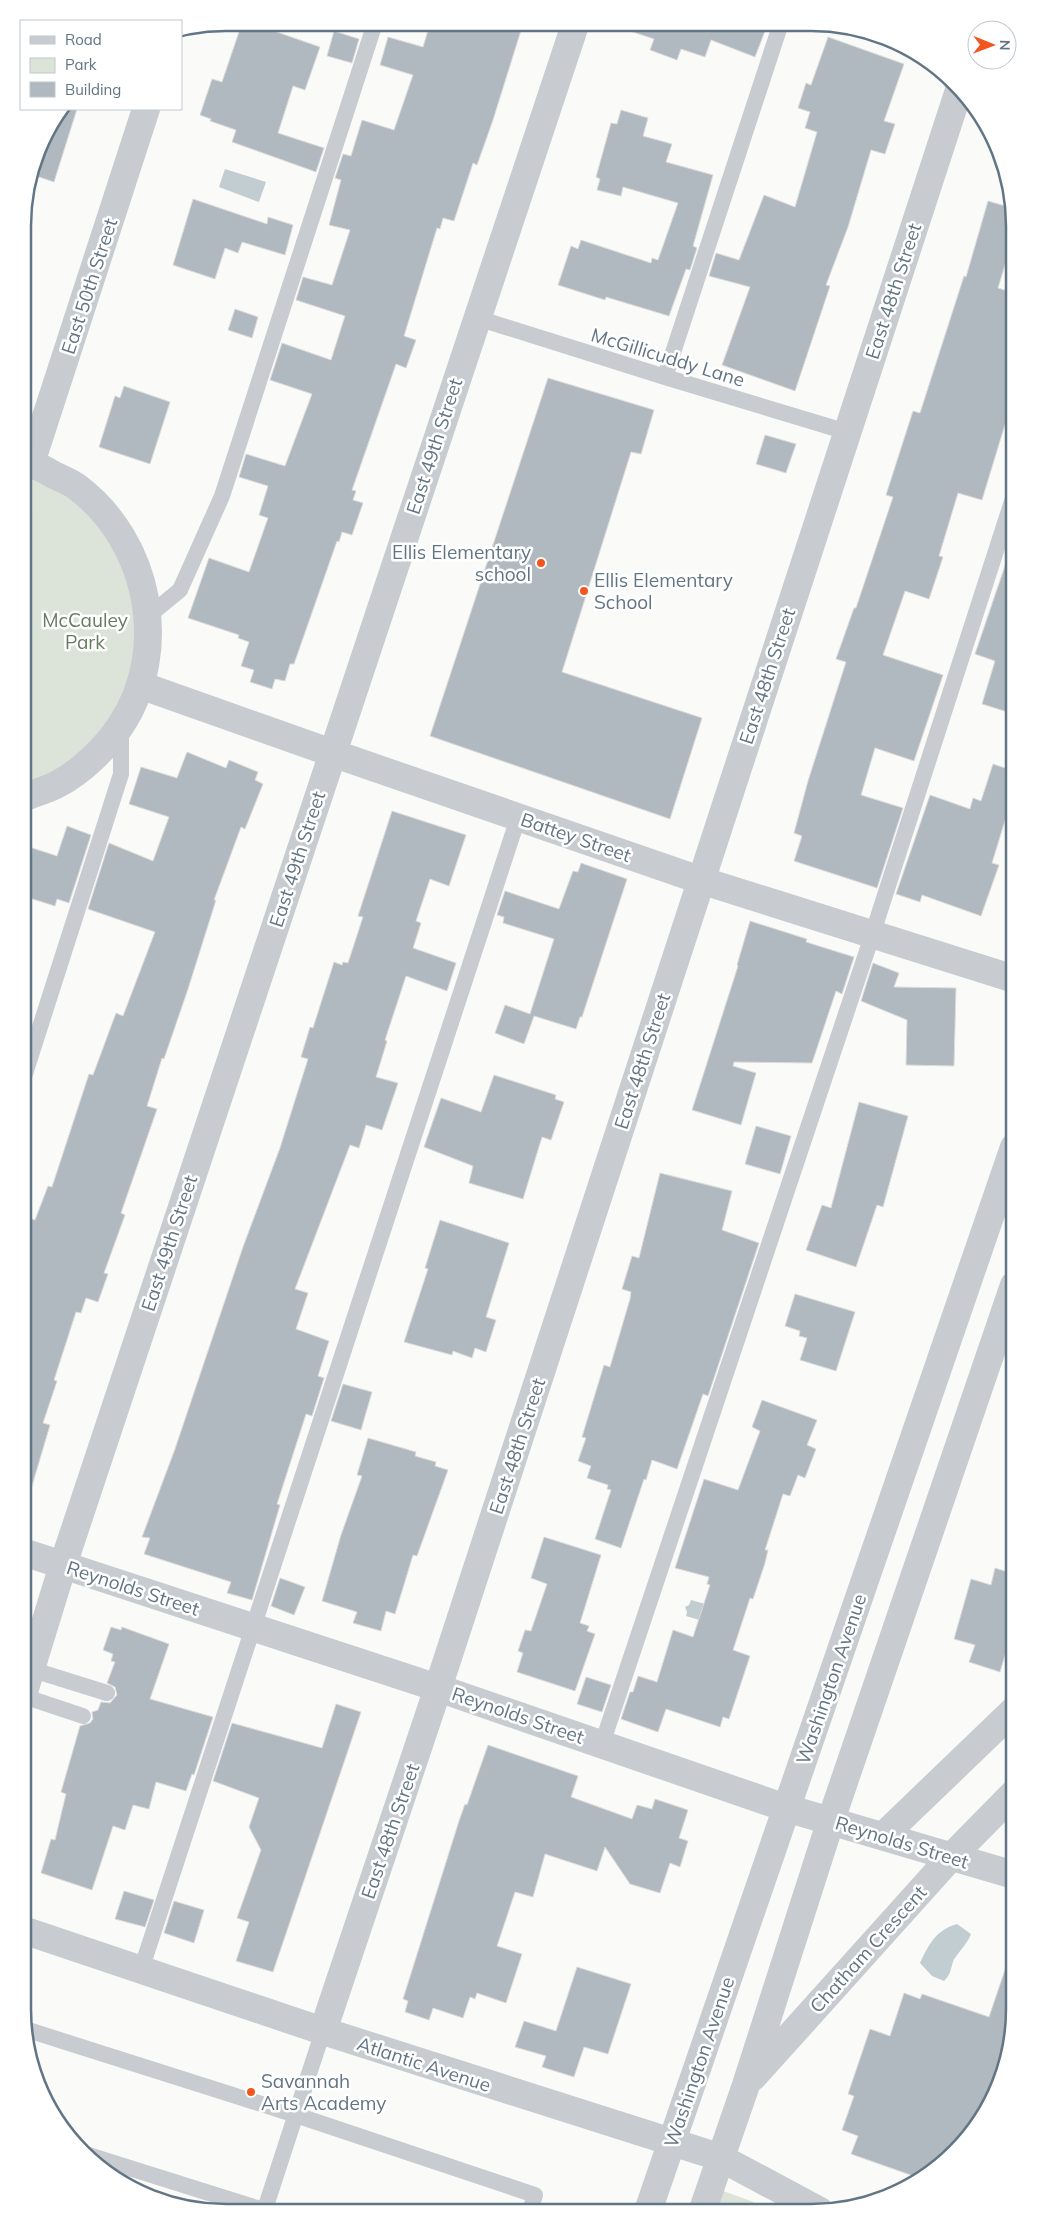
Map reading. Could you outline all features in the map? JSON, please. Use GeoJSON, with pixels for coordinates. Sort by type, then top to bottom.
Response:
{"type":"FeatureCollection","features":[{"type":"Feature","properties":{"kind":"street","name":"East 49th Street"},"geometry":{"type":"LineString","coordinates":[[31,1666],[332,753],[573,31]]}},
{"type":"Feature","properties":{"kind":"street","name":"East 48th Street"},"geometry":{"type":"LineString","coordinates":[[323,2031],[438,1688],[957,97]]}},
{"type":"Feature","properties":{"kind":"street","name":"East 50th Street"},"geometry":{"type":"LineString","coordinates":[[31,450],[146,110]]}},
{"type":"Feature","properties":{"kind":"street"},"geometry":{"type":"LineString","coordinates":[[31,464],[76,486],[104,511],[132,554],[146,598],[148,646],[140,685],[121,725],[92,760],[58,784],[31,795]]}},
{"type":"Feature","properties":{"kind":"street","name":"Battey Street"},"geometry":{"type":"LineString","coordinates":[[140,685],[700,880],[1006,977]]}},
{"type":"Feature","properties":{"kind":"street","name":"Washington Avenue"},"geometry":{"type":"LineString","coordinates":[[651,2204],[1006,1170]]}},
{"type":"Feature","properties":{"kind":"street"},"geometry":{"type":"LineString","coordinates":[[704,2204],[719,2157],[746,2085],[831,1820],[1006,1308]]}},
{"type":"Feature","properties":{"kind":"street","name":"Reynolds Street"},"geometry":{"type":"LineString","coordinates":[[31,1555],[438,1688],[786,1808],[1006,1873]]}},
{"type":"Feature","properties":{"kind":"street"},"geometry":{"type":"LineString","coordinates":[[883,1836],[1006,1718]]}},
{"type":"Feature","properties":{"kind":"street","name":"Chatham Crescent"},"geometry":{"type":"LineString","coordinates":[[746,2085],[951,1857],[1006,1801]]}},
{"type":"Feature","properties":{"kind":"street","name":"Atlantic Avenue"},"geometry":{"type":"LineString","coordinates":[[31,1933],[323,2031],[719,2157],[807,2204]]}},
{"type":"Feature","properties":{"kind":"lane"},"geometry":{"type":"LineString","coordinates":[[147,617],[180,590],[222,496],[372,31]]}},
{"type":"Feature","properties":{"kind":"lane"},"geometry":{"type":"LineString","coordinates":[[665,378],[778,31]]}},
{"type":"Feature","properties":{"kind":"lane","name":"McGillicuddy Lane"},"geometry":{"type":"LineString","coordinates":[[477,318],[665,378],[847,432]]}},
{"type":"Feature","properties":{"kind":"lane"},"geometry":{"type":"LineString","coordinates":[[602,1744],[872,935],[1006,520]]}},
{"type":"Feature","properties":{"kind":"lane"},"geometry":{"type":"LineString","coordinates":[[31,1055],[121,774],[121,725]]}},
{"type":"Feature","properties":{"kind":"lane"},"geometry":{"type":"LineString","coordinates":[[141,1970],[518,818]]}},
{"type":"Feature","properties":{"kind":"lane"},"geometry":{"type":"LineString","coordinates":[[31,1669],[107,1692]]}},
{"type":"Feature","properties":{"kind":"lane"},"geometry":{"type":"LineString","coordinates":[[31,1699],[83,1716]]}},
{"type":"Feature","properties":{"kind":"lane"},"geometry":{"type":"LineString","coordinates":[[33,2031],[296,2115],[535,2195],[532,2204]]}},
{"type":"Feature","properties":{"kind":"lane"},"geometry":{"type":"LineString","coordinates":[[267,2204],[323,2031]]}},
{"type":"Feature","properties":{"kind":"lane"},"geometry":{"type":"LineString","coordinates":[[104,2160],[244,2204]]}},
{"type":"Feature","properties":{"kind":"green space","name":"McCauley Park"},"geometry":{"type":"Polygon","coordinates":[[[31,465],[77,486],[146,598],[121,725],[31,792],[31,465]]]}},
{"type":"Feature","properties":{"kind":"green space"},"geometry":{"type":"Polygon","coordinates":[[[723,2191],[756,2204],[719,2204],[723,2191]]]}},
{"type":"Feature","properties":{"kind":"shaded area"},"geometry":{"type":"Polygon","coordinates":[[[225,169],[266,182],[259,202],[219,187],[225,169]]]}},
{"type":"Feature","properties":{"kind":"shaded area"},"geometry":{"type":"Polygon","coordinates":[[[691,1600],[730,1611],[726,1628],[686,1616],[685,1607],[689,1605],[691,1600]]]}},
{"type":"Feature","properties":{"kind":"shaded area"},"geometry":{"type":"Polygon","coordinates":[[[957,1924],[971,1934],[954,1960],[949,1974],[944,1981],[932,1976],[920,1963],[938,1934],[957,1924]]]}},
{"type":"Feature","properties":{"kind":"building"},"geometry":{"type":"Polygon","coordinates":[[[239,31],[274,31],[320,47],[305,90],[293,86],[278,133],[324,148],[316,172],[232,142],[236,130],[210,121],[211,119],[200,115],[212,79],[222,82],[239,31]]]}},
{"type":"Feature","properties":{"kind":"building"},"geometry":{"type":"Polygon","coordinates":[[[334,31],[359,39],[352,63],[327,56],[334,31]]]}},
{"type":"Feature","properties":{"kind":"building"},"geometry":{"type":"Polygon","coordinates":[[[428,31],[521,31],[493,120],[477,165],[473,163],[454,221],[443,218],[440,229],[437,228],[404,336],[416,340],[406,368],[396,364],[352,490],[356,491],[353,500],[363,503],[352,535],[342,532],[339,542],[337,541],[294,664],[290,664],[285,681],[275,679],[272,689],[250,682],[254,670],[241,666],[249,642],[238,638],[239,635],[188,618],[209,558],[249,572],[268,518],[259,515],[268,486],[239,477],[246,454],[285,466],[312,394],[270,380],[282,343],[331,360],[345,316],[296,300],[303,277],[332,285],[350,230],[329,225],[341,180],[335,178],[343,154],[351,156],[362,120],[394,130],[413,75],[380,65],[388,37],[423,47],[428,31]]]}},
{"type":"Feature","properties":{"kind":"building"},"geometry":{"type":"Polygon","coordinates":[[[630,31],[765,31],[755,57],[711,40],[705,57],[681,49],[677,60],[650,50],[654,39],[630,31]]]}},
{"type":"Feature","properties":{"kind":"building"},"geometry":{"type":"Polygon","coordinates":[[[828,37],[904,64],[884,121],[895,124],[885,154],[871,150],[848,227],[826,285],[830,286],[795,391],[722,365],[750,287],[709,276],[716,253],[739,260],[764,195],[795,207],[817,132],[805,128],[810,112],[798,108],[806,83],[811,85],[828,37]]]}},
{"type":"Feature","properties":{"kind":"building"},"geometry":{"type":"Polygon","coordinates":[[[70,110],[77,110],[54,182],[38,176],[46,152],[57,129],[70,110]]]}},
{"type":"Feature","properties":{"kind":"building"},"geometry":{"type":"Polygon","coordinates":[[[621,110],[648,118],[643,136],[672,144],[666,162],[713,175],[693,246],[697,248],[690,270],[686,269],[669,316],[606,297],[605,300],[558,285],[571,246],[578,249],[581,240],[651,263],[652,258],[658,260],[678,203],[623,187],[621,196],[597,190],[600,179],[596,177],[611,123],[617,124],[621,110]]]}},
{"type":"Feature","properties":{"kind":"building"},"geometry":{"type":"Polygon","coordinates":[[[193,199],[267,224],[268,217],[293,225],[285,255],[242,242],[238,253],[225,248],[215,279],[173,265],[193,199]]]}},
{"type":"Feature","properties":{"kind":"building"},"geometry":{"type":"Polygon","coordinates":[[[988,201],[1004,206],[1006,262],[998,288],[1006,290],[1006,421],[982,500],[958,493],[939,556],[943,557],[929,599],[905,591],[883,655],[943,675],[914,761],[875,748],[861,795],[903,808],[877,888],[794,861],[802,836],[794,833],[808,781],[846,662],[836,659],[854,608],[856,608],[893,497],[886,495],[913,411],[920,413],[964,276],[966,277],[988,201]]]}},
{"type":"Feature","properties":{"kind":"building"},"geometry":{"type":"Polygon","coordinates":[[[235,309],[258,317],[252,338],[228,330],[235,309]]]}},
{"type":"Feature","properties":{"kind":"building","name":"Ellis Elementary school"},"geometry":{"type":"Polygon","coordinates":[[[548,378],[654,410],[641,454],[631,452],[562,672],[702,718],[670,819],[430,736],[548,378]]]}},
{"type":"Feature","properties":{"kind":"building"},"geometry":{"type":"Polygon","coordinates":[[[124,386],[170,402],[150,464],[99,447],[115,396],[120,398],[124,386]]]}},
{"type":"Feature","properties":{"kind":"building"},"geometry":{"type":"Polygon","coordinates":[[[765,435],[796,444],[786,473],[756,464],[765,435]]]}},
{"type":"Feature","properties":{"kind":"building"},"geometry":{"type":"Polygon","coordinates":[[[1006,563],[1006,712],[982,704],[995,661],[975,654],[1006,563]]]}},
{"type":"Feature","properties":{"kind":"building"},"geometry":{"type":"Polygon","coordinates":[[[187,752],[226,768],[229,760],[258,772],[255,780],[263,784],[245,829],[241,827],[214,900],[216,900],[188,989],[164,1059],[162,1058],[147,1106],[157,1109],[121,1213],[125,1215],[104,1273],[108,1274],[98,1302],[86,1298],[81,1313],[76,1312],[54,1380],[57,1381],[43,1423],[50,1425],[31,1489],[31,1219],[35,1220],[48,1186],[52,1187],[89,1074],[93,1075],[116,1013],[123,1016],[155,932],[88,909],[109,843],[153,861],[169,817],[129,804],[141,767],[177,778],[187,752]]]}},
{"type":"Feature","properties":{"kind":"building"},"geometry":{"type":"Polygon","coordinates":[[[993,764],[1006,768],[1006,817],[992,863],[999,865],[981,916],[922,895],[920,902],[896,894],[930,795],[970,809],[973,798],[981,801],[993,764]]]}},
{"type":"Feature","properties":{"kind":"building"},"geometry":{"type":"Polygon","coordinates":[[[392,811],[466,835],[449,886],[430,879],[416,921],[421,923],[413,948],[456,963],[447,991],[406,976],[385,1040],[387,1041],[376,1077],[398,1083],[382,1130],[366,1125],[359,1148],[350,1145],[295,1289],[308,1293],[296,1329],[329,1341],[318,1376],[324,1378],[312,1416],[306,1414],[277,1504],[280,1505],[252,1600],[227,1593],[231,1582],[144,1554],[150,1538],[142,1537],[175,1449],[243,1247],[280,1148],[308,1059],[301,1057],[310,1027],[313,1028],[334,962],[342,965],[343,962],[348,963],[363,917],[358,916],[392,811]]]}},
{"type":"Feature","properties":{"kind":"building"},"geometry":{"type":"Polygon","coordinates":[[[67,826],[91,835],[69,903],[57,899],[55,906],[31,898],[31,848],[57,856],[67,826]]]}},
{"type":"Feature","properties":{"kind":"building"},"geometry":{"type":"Polygon","coordinates":[[[581,863],[627,879],[582,1017],[580,1017],[576,1029],[534,1016],[524,1044],[495,1033],[505,1005],[530,1014],[554,939],[503,923],[504,917],[497,915],[505,891],[559,909],[573,871],[578,872],[581,863]]]}},
{"type":"Feature","properties":{"kind":"building"},"geometry":{"type":"Polygon","coordinates":[[[750,921],[807,939],[806,942],[854,957],[842,994],[836,991],[812,1063],[734,1062],[733,1066],[756,1073],[741,1125],[692,1110],[738,966],[750,921]]]}},
{"type":"Feature","properties":{"kind":"building"},"geometry":{"type":"Polygon","coordinates":[[[873,963],[899,973],[894,987],[956,988],[954,1066],[906,1065],[907,1020],[861,1001],[873,963]]]}},
{"type":"Feature","properties":{"kind":"building"},"geometry":{"type":"Polygon","coordinates":[[[494,1075],[556,1095],[555,1099],[564,1102],[551,1140],[542,1137],[523,1199],[469,1183],[473,1166],[424,1147],[441,1098],[481,1112],[494,1075]]]}},
{"type":"Feature","properties":{"kind":"building"},"geometry":{"type":"Polygon","coordinates":[[[859,1102],[908,1116],[883,1207],[877,1205],[856,1267],[806,1250],[822,1205],[831,1208],[859,1102]]]}},
{"type":"Feature","properties":{"kind":"building"},"geometry":{"type":"Polygon","coordinates":[[[756,1126],[791,1136],[780,1174],[745,1164],[756,1126]]]}},
{"type":"Feature","properties":{"kind":"building"},"geometry":{"type":"Polygon","coordinates":[[[660,1173],[732,1191],[722,1230],[759,1243],[708,1396],[703,1394],[677,1469],[652,1460],[621,1548],[595,1539],[611,1490],[607,1489],[608,1485],[587,1478],[591,1466],[578,1461],[586,1438],[582,1437],[604,1365],[610,1367],[630,1299],[631,1292],[622,1289],[632,1256],[639,1258],[660,1173]]]}},
{"type":"Feature","properties":{"kind":"building"},"geometry":{"type":"Polygon","coordinates":[[[440,1220],[509,1243],[486,1317],[496,1320],[486,1352],[475,1348],[472,1358],[453,1351],[452,1355],[404,1342],[428,1269],[425,1268],[440,1220]]]}},
{"type":"Feature","properties":{"kind":"building"},"geometry":{"type":"Polygon","coordinates":[[[795,1294],[855,1312],[836,1371],[800,1360],[807,1338],[799,1336],[800,1331],[785,1326],[795,1294]]]}},
{"type":"Feature","properties":{"kind":"building"},"geometry":{"type":"Polygon","coordinates":[[[343,1384],[372,1392],[361,1430],[331,1421],[343,1384]]]}},
{"type":"Feature","properties":{"kind":"building"},"geometry":{"type":"Polygon","coordinates":[[[762,1400],[817,1420],[807,1445],[816,1449],[805,1478],[798,1475],[790,1496],[783,1494],[765,1550],[768,1550],[765,1563],[753,1599],[750,1598],[733,1650],[750,1656],[729,1719],[723,1717],[720,1727],[666,1709],[658,1732],[621,1719],[630,1692],[633,1692],[638,1676],[657,1682],[673,1630],[693,1637],[710,1585],[707,1584],[709,1577],[675,1568],[704,1479],[738,1490],[760,1431],[752,1427],[762,1400]]]}},
{"type":"Feature","properties":{"kind":"building"},"geometry":{"type":"Polygon","coordinates":[[[368,1438],[416,1452],[415,1456],[436,1462],[435,1466],[448,1470],[417,1556],[413,1555],[395,1614],[386,1611],[381,1631],[353,1623],[357,1612],[322,1601],[341,1535],[362,1476],[357,1475],[368,1438]]]}},
{"type":"Feature","properties":{"kind":"building"},"geometry":{"type":"Polygon","coordinates":[[[544,1537],[601,1555],[580,1623],[589,1626],[587,1631],[595,1634],[575,1691],[517,1672],[523,1653],[518,1651],[525,1630],[531,1631],[547,1584],[531,1578],[544,1537]]]}},
{"type":"Feature","properties":{"kind":"building"},"geometry":{"type":"Polygon","coordinates":[[[995,1568],[1006,1571],[1006,1652],[1000,1672],[969,1662],[975,1645],[954,1639],[971,1579],[991,1585],[995,1568]]]}},
{"type":"Feature","properties":{"kind":"building"},"geometry":{"type":"Polygon","coordinates":[[[280,1578],[305,1587],[294,1615],[271,1606],[280,1578]]]}},
{"type":"Feature","properties":{"kind":"building"},"geometry":{"type":"Polygon","coordinates":[[[111,1627],[121,1630],[122,1627],[169,1644],[150,1699],[213,1717],[194,1775],[192,1774],[186,1791],[156,1782],[149,1809],[133,1805],[125,1830],[113,1826],[92,1890],[41,1873],[51,1839],[55,1840],[66,1794],[61,1792],[80,1726],[90,1723],[93,1719],[92,1712],[98,1710],[101,1702],[110,1703],[117,1695],[115,1687],[107,1683],[115,1662],[111,1661],[113,1654],[103,1650],[111,1627]]]}},
{"type":"Feature","properties":{"kind":"building"},"geometry":{"type":"Polygon","coordinates":[[[586,1677],[611,1685],[602,1712],[577,1704],[586,1677]]]}},
{"type":"Feature","properties":{"kind":"building"},"geometry":{"type":"Polygon","coordinates":[[[336,1704],[361,1712],[273,1972],[236,1961],[249,1922],[237,1918],[261,1850],[249,1827],[259,1798],[213,1781],[232,1723],[322,1748],[336,1704]]]}},
{"type":"Feature","properties":{"kind":"building"},"geometry":{"type":"Polygon","coordinates":[[[488,1745],[578,1776],[571,1797],[632,1819],[637,1805],[652,1809],[655,1799],[688,1810],[679,1838],[688,1841],[680,1867],[670,1863],[660,1893],[630,1884],[605,1847],[597,1871],[545,1854],[533,1897],[515,1892],[497,1946],[522,1954],[506,2003],[477,1993],[475,1999],[470,1997],[463,2018],[433,2008],[429,2020],[405,2012],[408,2001],[403,1999],[459,1821],[465,1804],[467,1805],[488,1745]]]}},
{"type":"Feature","properties":{"kind":"building"},"geometry":{"type":"Polygon","coordinates":[[[124,1891],[154,1900],[145,1927],[115,1919],[124,1891]]]}},
{"type":"Feature","properties":{"kind":"building"},"geometry":{"type":"Polygon","coordinates":[[[174,1901],[204,1910],[194,1943],[164,1933],[174,1901]]]}},
{"type":"Feature","properties":{"kind":"building"},"geometry":{"type":"Polygon","coordinates":[[[577,1967],[631,1984],[608,2054],[584,2047],[574,2077],[542,2067],[546,2056],[515,2047],[524,2021],[556,2031],[577,1967]]]}},
{"type":"Feature","properties":{"kind":"building"},"geometry":{"type":"Polygon","coordinates":[[[1006,1967],[1006,2009],[999,2059],[991,2083],[980,2106],[949,2147],[912,2175],[851,2154],[858,2136],[842,2130],[854,2096],[848,2094],[870,2029],[890,2036],[904,1993],[920,1999],[922,1994],[989,2017],[1006,1967]]]}},
{"type":"Feature","properties":{"kind":"place","name":"Ellis Elementary school"},"geometry":{"type":"Point","coordinates":[541,563]}},
{"type":"Feature","properties":{"kind":"place","name":"Ellis Elementary School"},"geometry":{"type":"Point","coordinates":[584,591]}},
{"type":"Feature","properties":{"kind":"place","name":"Savannah Arts Academy"},"geometry":{"type":"Point","coordinates":[251,2092]}}]}
